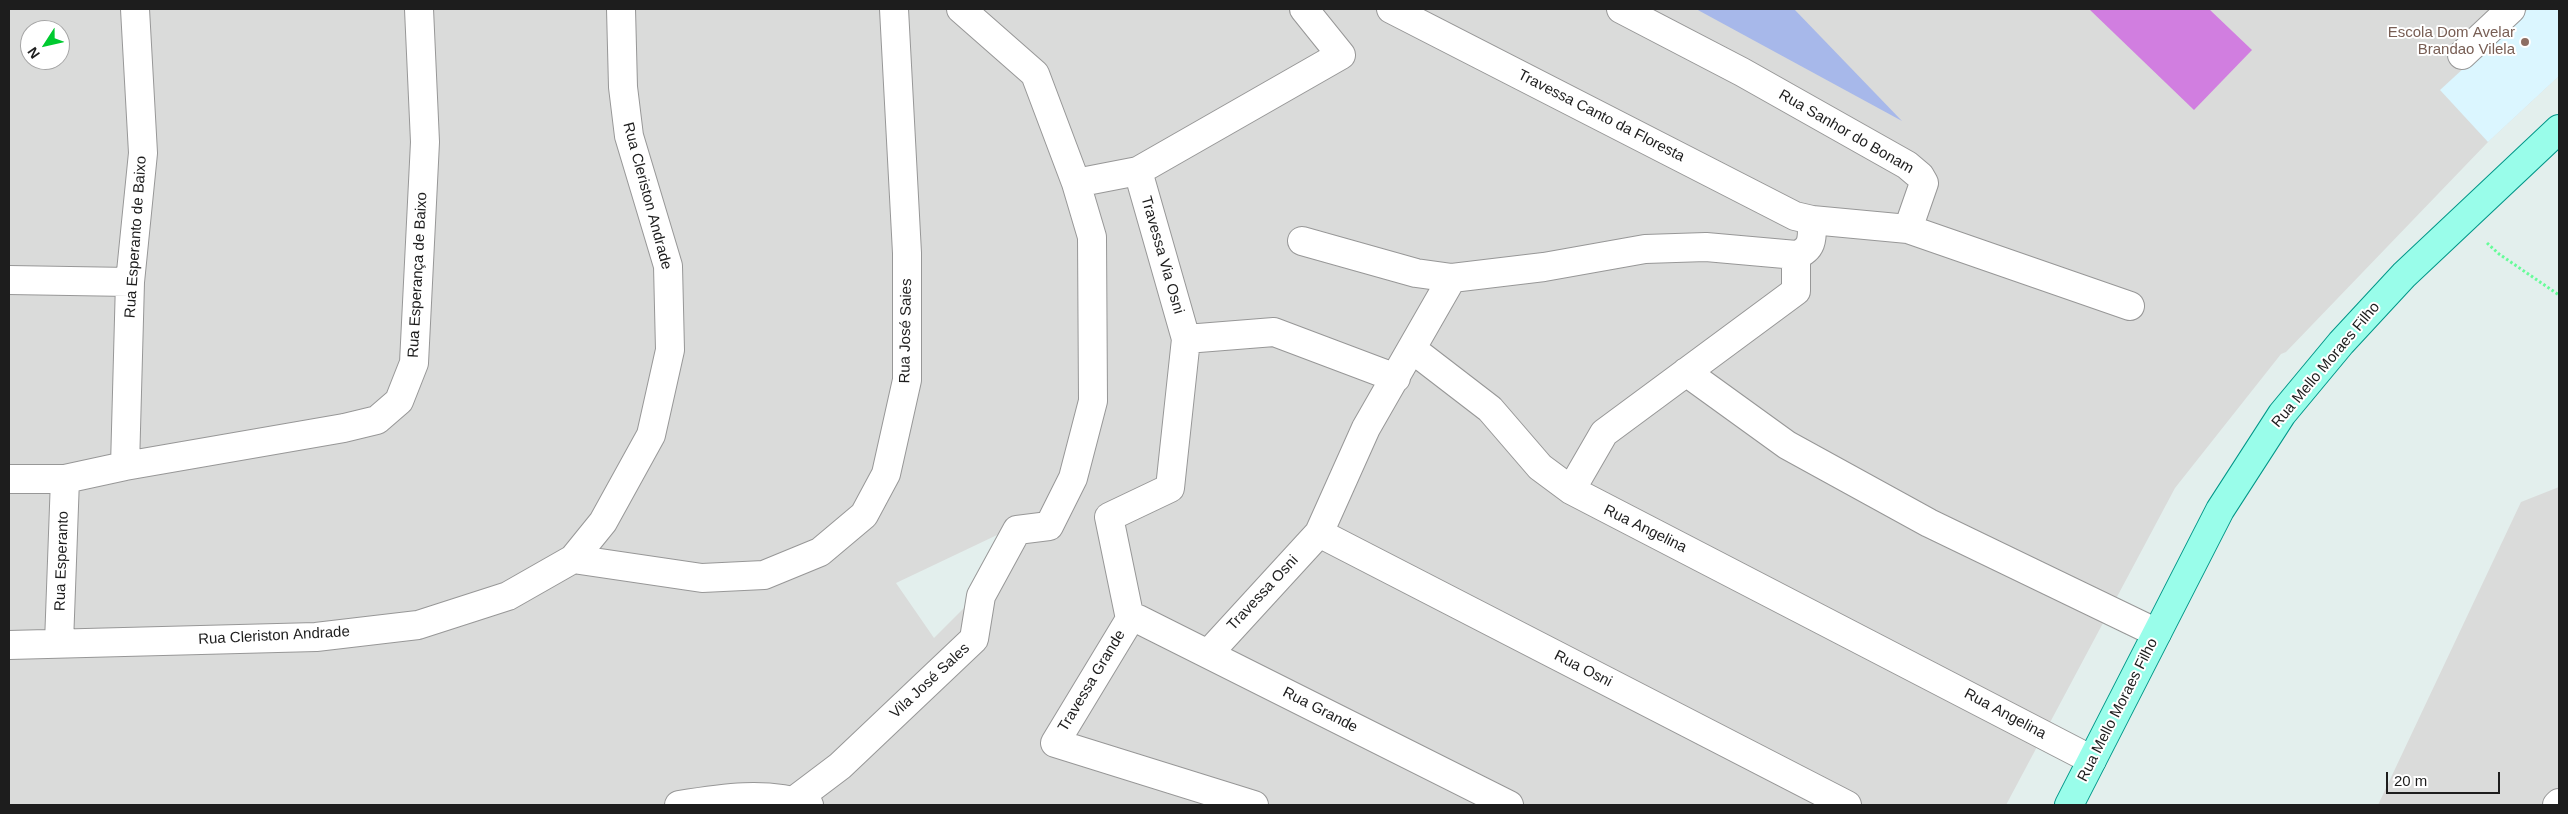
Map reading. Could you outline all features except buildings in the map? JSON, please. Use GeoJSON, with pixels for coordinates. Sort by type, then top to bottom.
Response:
{"type":"FeatureCollection","features":[{"type":"Feature","properties":{"kind":"main road","name":"Rua Mello Moraes Filho"},"geometry":{"type":"LineString","coordinates":[[2069,805],[2220,510],[2282,414],[2340,343],[2404,275],[2559,129]]}},
{"type":"Feature","properties":{"kind":"street","name":"Rua Esperanto de Baixo"},"geometry":{"type":"LineString","coordinates":[[125,466],[130,282],[143,153],[136,9]]}},
{"type":"Feature","properties":{"kind":"street","name":"Rua Esperança de Baixo"},"geometry":{"type":"LineString","coordinates":[[9,479],[65,479],[125,466],[344,428],[377,420],[399,401],[414,364],[420,258],[425,142],[419,9]]}},
{"type":"Feature","properties":{"kind":"street","name":"Rua Cleriston Andrade"},"geometry":{"type":"LineString","coordinates":[[9,645],[316,637],[418,625],[508,596],[573,559],[603,522],[651,435],[670,350],[668,266],[629,136],[623,87],[621,9]]}},
{"type":"Feature","properties":{"kind":"street","name":"Rua José Saies"},"geometry":{"type":"LineString","coordinates":[[573,559],[702,578],[764,575],[820,552],[864,516],[886,474],[908,380],[907,253],[894,9]]}},
{"type":"Feature","properties":{"kind":"street"},"geometry":{"type":"LineString","coordinates":[[961,9],[1035,74],[1076,183],[1138,171],[1341,55],[1304,9]]}},
{"type":"Feature","properties":{"kind":"street","name":"Travessa Canto da Floresta"},"geometry":{"type":"LineString","coordinates":[[1391,9],[1795,216],[1812,220],[1908,229]]}},
{"type":"Feature","properties":{"kind":"street","name":"Rua Sanhor do Bonam"},"geometry":{"type":"LineString","coordinates":[[1621,9],[1742,72],[1907,165],[1920,176],[1924,183],[1908,229]]}},
{"type":"Feature","properties":{"kind":"street"},"geometry":{"type":"LineString","coordinates":[[2462,55],[2511,9]]}},
{"type":"Feature","properties":{"kind":"street","name":"Travessa Via Osni"},"geometry":{"type":"LineString","coordinates":[[1138,171],[1186,339]]}},
{"type":"Feature","properties":{"kind":"street","name":"Vila José Sales"},"geometry":{"type":"LineString","coordinates":[[802,803],[974,639],[981,596],[1017,530],[1049,526],[1073,478],[1093,401],[1092,237],[1076,183]]}},
{"type":"Feature","properties":{"kind":"street"},"geometry":{"type":"LineString","coordinates":[[1302,241],[1416,273],[1452,278],[1544,267],[1645,248],[1706,247],[1796,255],[1808,249],[1812,244],[1812,220]]}},
{"type":"Feature","properties":{"kind":"street"},"geometry":{"type":"LineString","coordinates":[[1908,229],[2130,306]]}},
{"type":"Feature","properties":{"kind":"street"},"geometry":{"type":"LineString","coordinates":[[1571,490],[1604,434],[1796,291],[1796,255]]}},
{"type":"Feature","properties":{"kind":"street"},"geometry":{"type":"LineString","coordinates":[[1319,533],[1366,428],[1452,278]]}},
{"type":"Feature","properties":{"kind":"street"},"geometry":{"type":"LineString","coordinates":[[9,280],[130,282]]}},
{"type":"Feature","properties":{"kind":"street"},"geometry":{"type":"LineString","coordinates":[[1130,620],[1109,518],[1170,488],[1186,339],[1274,332],[1396,378]]}},
{"type":"Feature","properties":{"kind":"street","name":"Rua Angelina"},"geometry":{"type":"LineString","coordinates":[[1412,350],[1490,409],[1540,467],[1571,490],[2092,760]]}},
{"type":"Feature","properties":{"kind":"street"},"geometry":{"type":"LineString","coordinates":[[1686,372],[1787,445],[1929,523],[2157,633]]}},
{"type":"Feature","properties":{"kind":"street","name":"Rua Esperanto"},"geometry":{"type":"LineString","coordinates":[[60,643],[65,479]]}},
{"type":"Feature","properties":{"kind":"street","name":"Travessa Osni"},"geometry":{"type":"LineString","coordinates":[[1208,654],[1319,533]]}},
{"type":"Feature","properties":{"kind":"street","name":"Rua Osni"},"geometry":{"type":"LineString","coordinates":[[1319,533],[1847,805]]}},
{"type":"Feature","properties":{"kind":"street","name":"Rua Grande"},"geometry":{"type":"LineString","coordinates":[[1130,620],[1138,619],[1509,805]]}},
{"type":"Feature","properties":{"kind":"street","name":"Travessa Grande"},"geometry":{"type":"LineString","coordinates":[[1130,620],[1055,743],[1254,805]]}},
{"type":"Feature","properties":{"kind":"street"},"geometry":{"type":"LineString","coordinates":[[679,805],[732,796],[802,803]]}},
{"type":"Feature","properties":{"kind":"path"},"geometry":{"type":"LineString","coordinates":[[2462,219],[2499,254],[2559,295]]}},
{"type":"Feature","properties":{"kind":"shaded area"},"geometry":{"type":"Polygon","coordinates":[[[9,9],[2559,9],[2559,76],[2488,142],[2286,352],[2281,354],[2175,488],[2006,805],[9,805],[9,9]],[[1016,526],[896,583],[934,638],[967,605],[1016,526]]]}},
{"type":"Feature","properties":{"kind":"shaded area"},"geometry":{"type":"Polygon","coordinates":[[[1696,9],[1794,9],[1902,121],[1696,9]]]}},
{"type":"Feature","properties":{"kind":"shaded area"},"geometry":{"type":"Polygon","coordinates":[[[2089,9],[2209,9],[2252,50],[2194,110],[2089,9]]]}},
{"type":"Feature","properties":{"kind":"shaded area","name":"Escola Dom Avelar Brandao Vilela"},"geometry":{"type":"Polygon","coordinates":[[[2528,9],[2559,9],[2559,76],[2488,142],[2440,90],[2528,9]]]}},
{"type":"Feature","properties":{"kind":"shaded area"},"geometry":{"type":"Polygon","coordinates":[[[2559,487],[2559,805],[2378,805],[2521,502],[2559,487]]]}},
{"type":"Feature","properties":{"kind":"place","name":"Escola Dom Avelar Brandao Vilela"},"geometry":{"type":"Point","coordinates":[2525,42]}}]}
